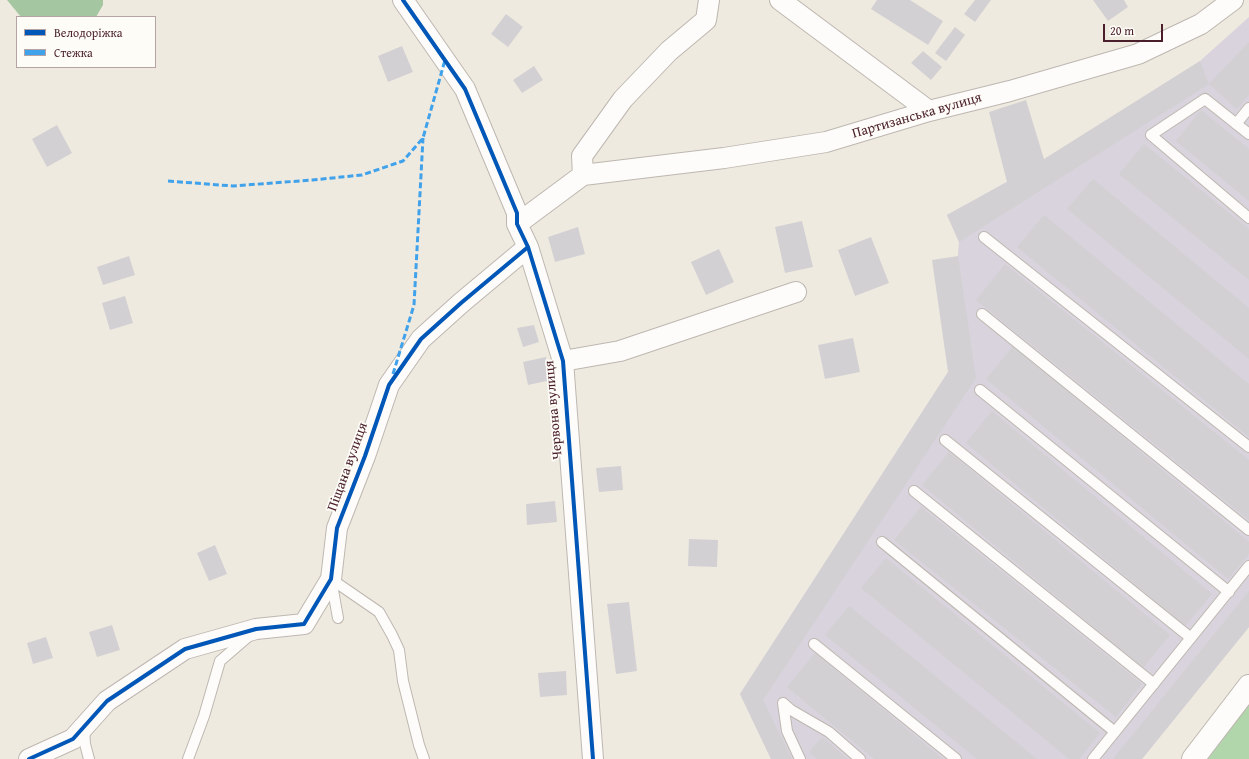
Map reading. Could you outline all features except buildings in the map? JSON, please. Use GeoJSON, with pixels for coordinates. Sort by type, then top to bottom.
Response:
{"type":"FeatureCollection","features":[{"type":"Feature","properties":{"kind":"street","name":"Червона вулиця"},"geometry":{"type":"LineString","coordinates":[[403,0],[465,89],[517,213],[517,224],[528,247],[563,361],[593,759]]}},
{"type":"Feature","properties":{"kind":"street"},"geometry":{"type":"LineString","coordinates":[[517,224],[583,175],[582,156],[622,98],[669,51],[706,20],[709,0]]}},
{"type":"Feature","properties":{"kind":"street"},"geometry":{"type":"LineString","coordinates":[[780,0],[929,111]]}},
{"type":"Feature","properties":{"kind":"street","name":"Партизанська вулиця"},"geometry":{"type":"LineString","coordinates":[[583,175],[724,158],[826,142],[929,111],[1010,91],[1138,54],[1202,24],[1234,0]]}},
{"type":"Feature","properties":{"kind":"street","name":"Піщана вулиця"},"geometry":{"type":"LineString","coordinates":[[29,759],[73,739],[107,701],[185,649],[256,629],[304,624],[331,579],[338,528],[365,456],[389,385],[421,339],[461,303],[528,247]]}},
{"type":"Feature","properties":{"kind":"street"},"geometry":{"type":"LineString","coordinates":[[563,361],[620,351],[796,292]]}},
{"type":"Feature","properties":{"kind":"street"},"geometry":{"type":"LineString","coordinates":[[1194,759],[1249,686]]}},
{"type":"Feature","properties":{"kind":"lane"},"geometry":{"type":"LineString","coordinates":[[1249,134],[1205,98],[1151,135],[1249,218]]}},
{"type":"Feature","properties":{"kind":"lane"},"geometry":{"type":"LineString","coordinates":[[1236,124],[1249,108]]}},
{"type":"Feature","properties":{"kind":"lane"},"geometry":{"type":"LineString","coordinates":[[984,237],[1249,448]]}},
{"type":"Feature","properties":{"kind":"lane"},"geometry":{"type":"LineString","coordinates":[[982,314],[1249,530]]}},
{"type":"Feature","properties":{"kind":"lane"},"geometry":{"type":"LineString","coordinates":[[980,390],[1229,592]]}},
{"type":"Feature","properties":{"kind":"lane"},"geometry":{"type":"LineString","coordinates":[[945,440],[1191,638]]}},
{"type":"Feature","properties":{"kind":"lane"},"geometry":{"type":"LineString","coordinates":[[914,491],[1154,684]]}},
{"type":"Feature","properties":{"kind":"lane"},"geometry":{"type":"LineString","coordinates":[[882,542],[1115,732]]}},
{"type":"Feature","properties":{"kind":"lane"},"geometry":{"type":"LineString","coordinates":[[1093,759],[1249,566]]}},
{"type":"Feature","properties":{"kind":"lane"},"geometry":{"type":"LineString","coordinates":[[331,579],[338,618]]}},
{"type":"Feature","properties":{"kind":"lane"},"geometry":{"type":"LineString","coordinates":[[331,579],[379,612],[392,635],[399,650],[403,681],[424,759]]}},
{"type":"Feature","properties":{"kind":"lane"},"geometry":{"type":"LineString","coordinates":[[188,759],[204,716],[220,661],[256,629]]}},
{"type":"Feature","properties":{"kind":"lane"},"geometry":{"type":"LineString","coordinates":[[814,644],[956,759]]}},
{"type":"Feature","properties":{"kind":"lane"},"geometry":{"type":"LineString","coordinates":[[800,759],[787,731],[783,703],[791,710],[828,732],[860,759]]}},
{"type":"Feature","properties":{"kind":"lane"},"geometry":{"type":"LineString","coordinates":[[84,726],[85,744],[89,759]]}},
{"type":"Feature","properties":{"kind":"shaded area"},"geometry":{"type":"Polygon","coordinates":[[[1249,17],[1249,627],[1142,759],[771,759],[740,694],[948,372],[959,242],[947,215],[1021,174],[1200,61],[1249,17]]]}},
{"type":"Feature","properties":{"kind":"green space"},"geometry":{"type":"Polygon","coordinates":[[[7,0],[103,0],[103,5],[97,16],[20,16],[7,0]]]}},
{"type":"Feature","properties":{"kind":"green space"},"geometry":{"type":"Polygon","coordinates":[[[1249,702],[1249,759],[1208,759],[1249,702]]]}},
{"type":"Feature","properties":{"kind":"marked path"},"geometry":{"type":"LineString","coordinates":[[168,181],[233,186],[312,180],[362,175],[403,161],[423,138],[445,60]]}},
{"type":"Feature","properties":{"kind":"marked path"},"geometry":{"type":"LineString","coordinates":[[393,374],[414,305],[423,138]]}},
{"type":"Feature","properties":{"kind":"cycle path"},"geometry":{"type":"LineString","coordinates":[[403,0],[465,89],[517,213],[517,224],[528,247],[563,361],[593,759]]}},
{"type":"Feature","properties":{"kind":"cycle path"},"geometry":{"type":"LineString","coordinates":[[29,759],[73,739],[107,701],[185,649],[256,629],[304,624],[331,579],[337,528],[365,456],[389,385],[421,339],[461,303],[528,247]]}}]}
